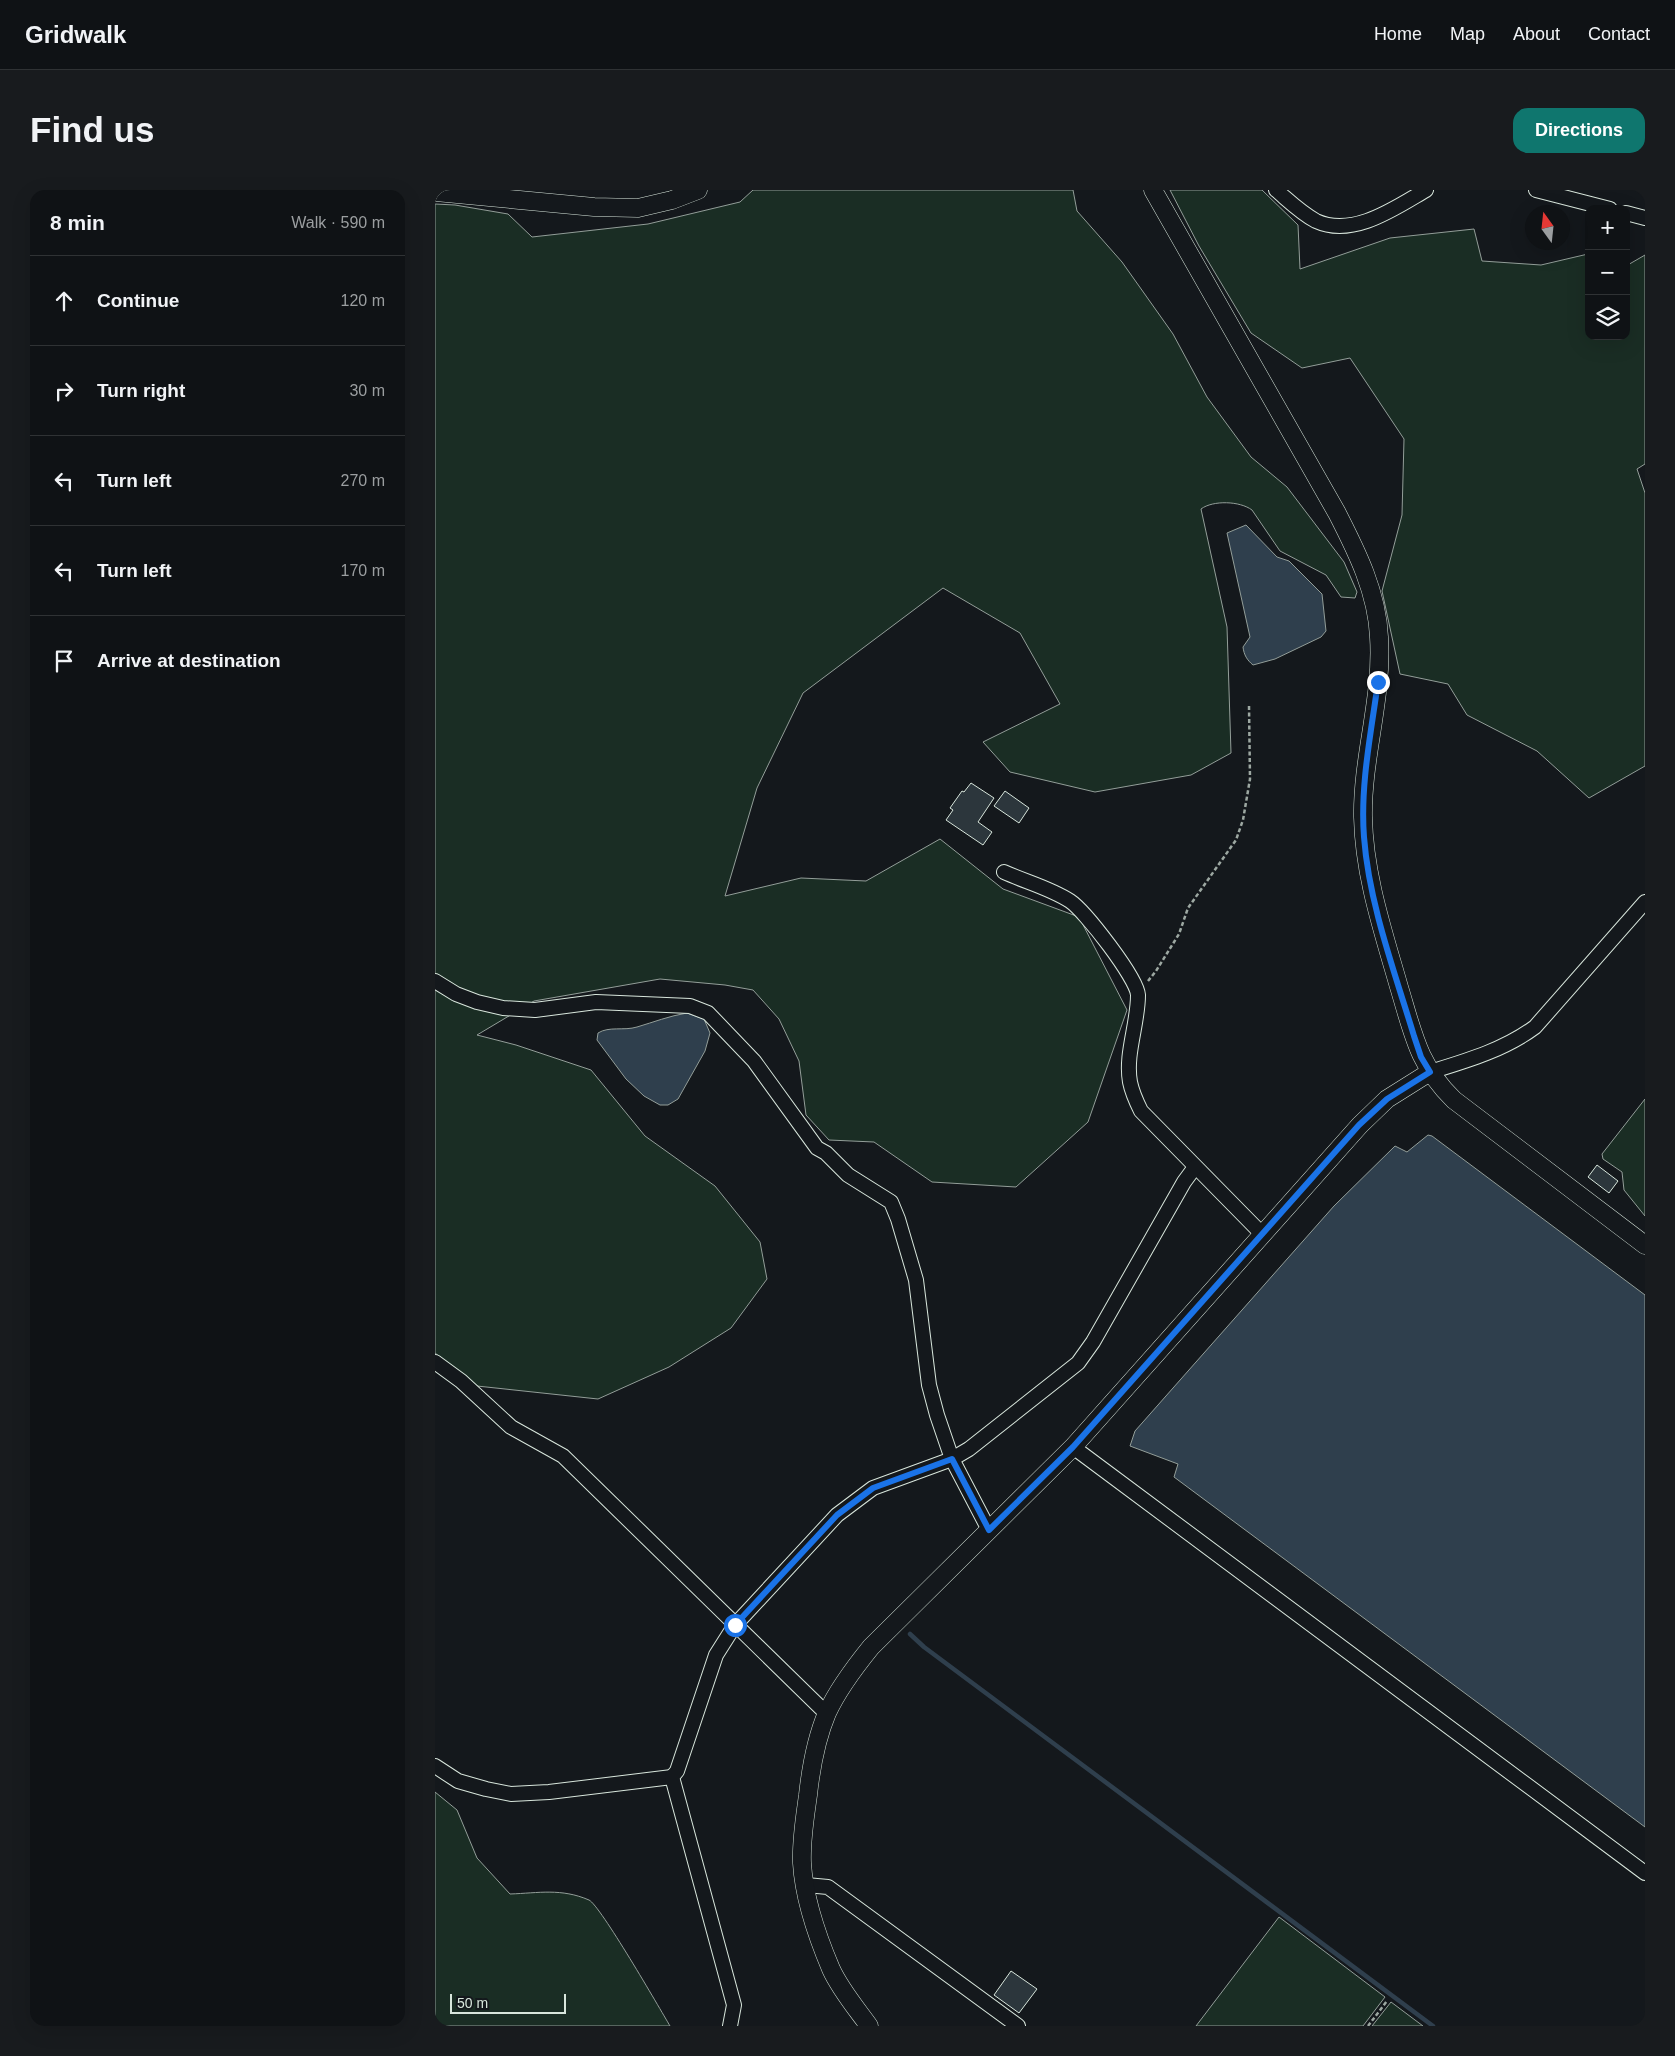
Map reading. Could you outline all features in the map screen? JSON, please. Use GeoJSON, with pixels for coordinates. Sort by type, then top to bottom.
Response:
{"type":"FeatureCollection","features":[{"type":"Feature","properties":{"kind":"street"},"geometry":{"type":"LineString","coordinates":[[435,192],[594,207],[638,208],[672,200],[698,190]]}},
{"type":"Feature","properties":{"kind":"street"},"geometry":{"type":"LineString","coordinates":[[1153,190],[1337,513],[1356,550],[1370,589],[1379,636],[1380,658],[1364,793],[1363,824],[1366,861],[1376,908],[1421,1057],[1430,1072],[1454,1100],[1645,1244]]}},
{"type":"Feature","properties":{"kind":"street"},"geometry":{"type":"LineString","coordinates":[[1276,190],[1301,212],[1317,221],[1337,228],[1357,225],[1426,190]]}},
{"type":"Feature","properties":{"kind":"street"},"geometry":{"type":"LineString","coordinates":[[1536,190],[1594,205]]}},
{"type":"Feature","properties":{"kind":"street"},"geometry":{"type":"LineString","coordinates":[[1630,214],[1645,218]]}},
{"type":"Feature","properties":{"kind":"street"},"geometry":{"type":"LineString","coordinates":[[1004,872],[1055,892],[1071,902],[1082,911],[1128,971],[1138,994],[1129,1067],[1133,1093],[1141,1111],[1263,1235]]}},
{"type":"Feature","properties":{"kind":"street"},"geometry":{"type":"LineString","coordinates":[[869,2026],[832,1971],[813,1919],[802,1864],[802,1839],[815,1748],[827,1714],[854,1667],[1073,1447],[1359,1125],[1387,1099],[1430,1072],[1490,1052],[1522,1036],[1535,1027],[1645,902]]}},
{"type":"Feature","properties":{"kind":"street"},"geometry":{"type":"LineString","coordinates":[[435,981],[456,994],[477,1002],[503,1008],[535,1010],[596,1002],[690,1006],[707,1013],[754,1061],[817,1148],[848,1175],[891,1202],[898,1219],[915,1280],[929,1385],[952,1459],[989,1530]]}},
{"type":"Feature","properties":{"kind":"street"},"geometry":{"type":"LineString","coordinates":[[435,1766],[458,1781],[486,1790],[511,1794],[549,1792],[672,1777],[677,1771],[716,1655],[735,1625],[837,1515],[873,1488],[952,1459],[969,1449],[1078,1364],[1093,1342],[1184,1182],[1195,1167]]}},
{"type":"Feature","properties":{"kind":"street"},"geometry":{"type":"LineString","coordinates":[[435,1362],[461,1381],[511,1427],[563,1456],[827,1714]]}},
{"type":"Feature","properties":{"kind":"street"},"geometry":{"type":"LineString","coordinates":[[1073,1447],[1645,1873]]}},
{"type":"Feature","properties":{"kind":"street"},"geometry":{"type":"LineString","coordinates":[[672,1777],[735,2005],[730,2026]]}},
{"type":"Feature","properties":{"kind":"street"},"geometry":{"type":"LineString","coordinates":[[806,1885],[828,1887],[1018,2026]]}},
{"type":"Feature","properties":{"kind":"path"},"geometry":{"type":"LineString","coordinates":[[1138,994],[1165,958],[1179,934],[1188,908],[1236,840],[1243,820],[1250,779],[1249,706]]}},
{"type":"Feature","properties":{"kind":"path"},"geometry":{"type":"LineString","coordinates":[[1368,2026],[1387,2001]]}},
{"type":"Feature","properties":{"kind":"green space"},"geometry":{"type":"Polygon","coordinates":[[[753,190],[1073,190],[1077,211],[1122,262],[1173,334],[1207,397],[1251,457],[1287,487],[1344,562],[1357,592],[1355,598],[1341,597],[1326,575],[1280,551],[1252,510],[1247,507],[1234,503],[1219,503],[1201,509],[1227,627],[1231,753],[1191,775],[1095,792],[1010,772],[983,742],[1060,704],[1020,633],[943,588],[803,693],[757,788],[725,896],[801,878],[866,881],[940,839],[1003,889],[1079,917],[1127,1010],[1088,1122],[1016,1187],[932,1182],[874,1142],[829,1140],[806,1115],[799,1061],[779,1019],[753,990],[725,985],[660,979],[534,1001],[477,1035],[516,1045],[591,1070],[645,1136],[715,1186],[760,1242],[767,1279],[731,1328],[669,1367],[598,1399],[477,1386],[435,1353],[435,204],[455,205],[508,214],[532,237],[648,224],[740,202],[753,190]]]}},
{"type":"Feature","properties":{"kind":"green space"},"geometry":{"type":"Polygon","coordinates":[[[1170,190],[1262,190],[1298,225],[1300,269],[1390,238],[1474,229],[1482,261],[1541,265],[1585,255],[1585,340],[1630,340],[1630,264],[1645,255],[1645,464],[1637,469],[1645,493],[1645,766],[1589,798],[1537,751],[1467,715],[1448,684],[1400,674],[1382,591],[1402,515],[1404,439],[1350,358],[1302,368],[1251,333],[1199,246],[1170,190]]]}},
{"type":"Feature","properties":{"kind":"green space"},"geometry":{"type":"Polygon","coordinates":[[[1645,1099],[1645,1216],[1624,1190],[1622,1172],[1603,1159],[1602,1154],[1645,1099]]]}},
{"type":"Feature","properties":{"kind":"green space"},"geometry":{"type":"Polygon","coordinates":[[[435,1792],[457,1810],[477,1858],[510,1894],[550,1892],[579,1896],[589,1900],[605,1919],[670,2026],[435,2026],[435,1792]]]}},
{"type":"Feature","properties":{"kind":"green space"},"geometry":{"type":"Polygon","coordinates":[[[1279,1917],[1385,1997],[1363,2026],[1196,2026],[1279,1917]]]}},
{"type":"Feature","properties":{"kind":"green space"},"geometry":{"type":"Polygon","coordinates":[[[1391,2002],[1423,2026],[1372,2026],[1391,2002]]]}},
{"type":"Feature","properties":{"kind":"water"},"geometry":{"type":"Polygon","coordinates":[[[1246,525],[1277,557],[1289,561],[1322,594],[1326,631],[1321,637],[1275,659],[1253,665],[1243,650],[1250,637],[1227,533],[1246,525]]]}},
{"type":"Feature","properties":{"kind":"water"},"geometry":{"type":"Polygon","coordinates":[[[687,1013],[704,1019],[710,1033],[705,1051],[678,1099],[668,1105],[660,1105],[644,1096],[626,1079],[597,1040],[598,1033],[607,1030],[632,1028],[687,1013]]]}},
{"type":"Feature","properties":{"kind":"water"},"geometry":{"type":"Polygon","coordinates":[[[1428,1135],[1432,1136],[1645,1295],[1645,1827],[1174,1477],[1178,1464],[1130,1446],[1135,1431],[1334,1206],[1395,1146],[1407,1152],[1428,1135]]]}},
{"type":"Feature","properties":{"kind":"building"},"geometry":{"type":"Polygon","coordinates":[[[971,783],[994,798],[978,822],[992,832],[983,845],[946,820],[953,810],[950,808],[962,791],[964,792],[971,783]]]}},
{"type":"Feature","properties":{"kind":"building"},"geometry":{"type":"Polygon","coordinates":[[[1005,791],[1029,808],[1019,823],[994,806],[1005,791]]]}},
{"type":"Feature","properties":{"kind":"building"},"geometry":{"type":"Polygon","coordinates":[[[1597,1165],[1618,1181],[1609,1193],[1588,1177],[1597,1165]]]}},
{"type":"Feature","properties":{"kind":"building"},"geometry":{"type":"Polygon","coordinates":[[[1011,1971],[1037,1989],[1019,2013],[994,1995],[1011,1971]]]}},
{"type":"Feature","properties":{"kind":"waterway"},"geometry":{"type":"LineString","coordinates":[[910,1634],[924,1647],[1433,2026]]}},
{"type":"Feature","properties":{"kind":"route"},"geometry":{"type":"LineString","coordinates":[[735,1625],[837,1515],[873,1488],[952,1459],[989,1530],[1073,1447],[1359,1125],[1387,1099],[1430,1072],[1421,1057],[1414,1036],[1376,908],[1366,861],[1363,816],[1364,793],[1378,682]]}}]}
